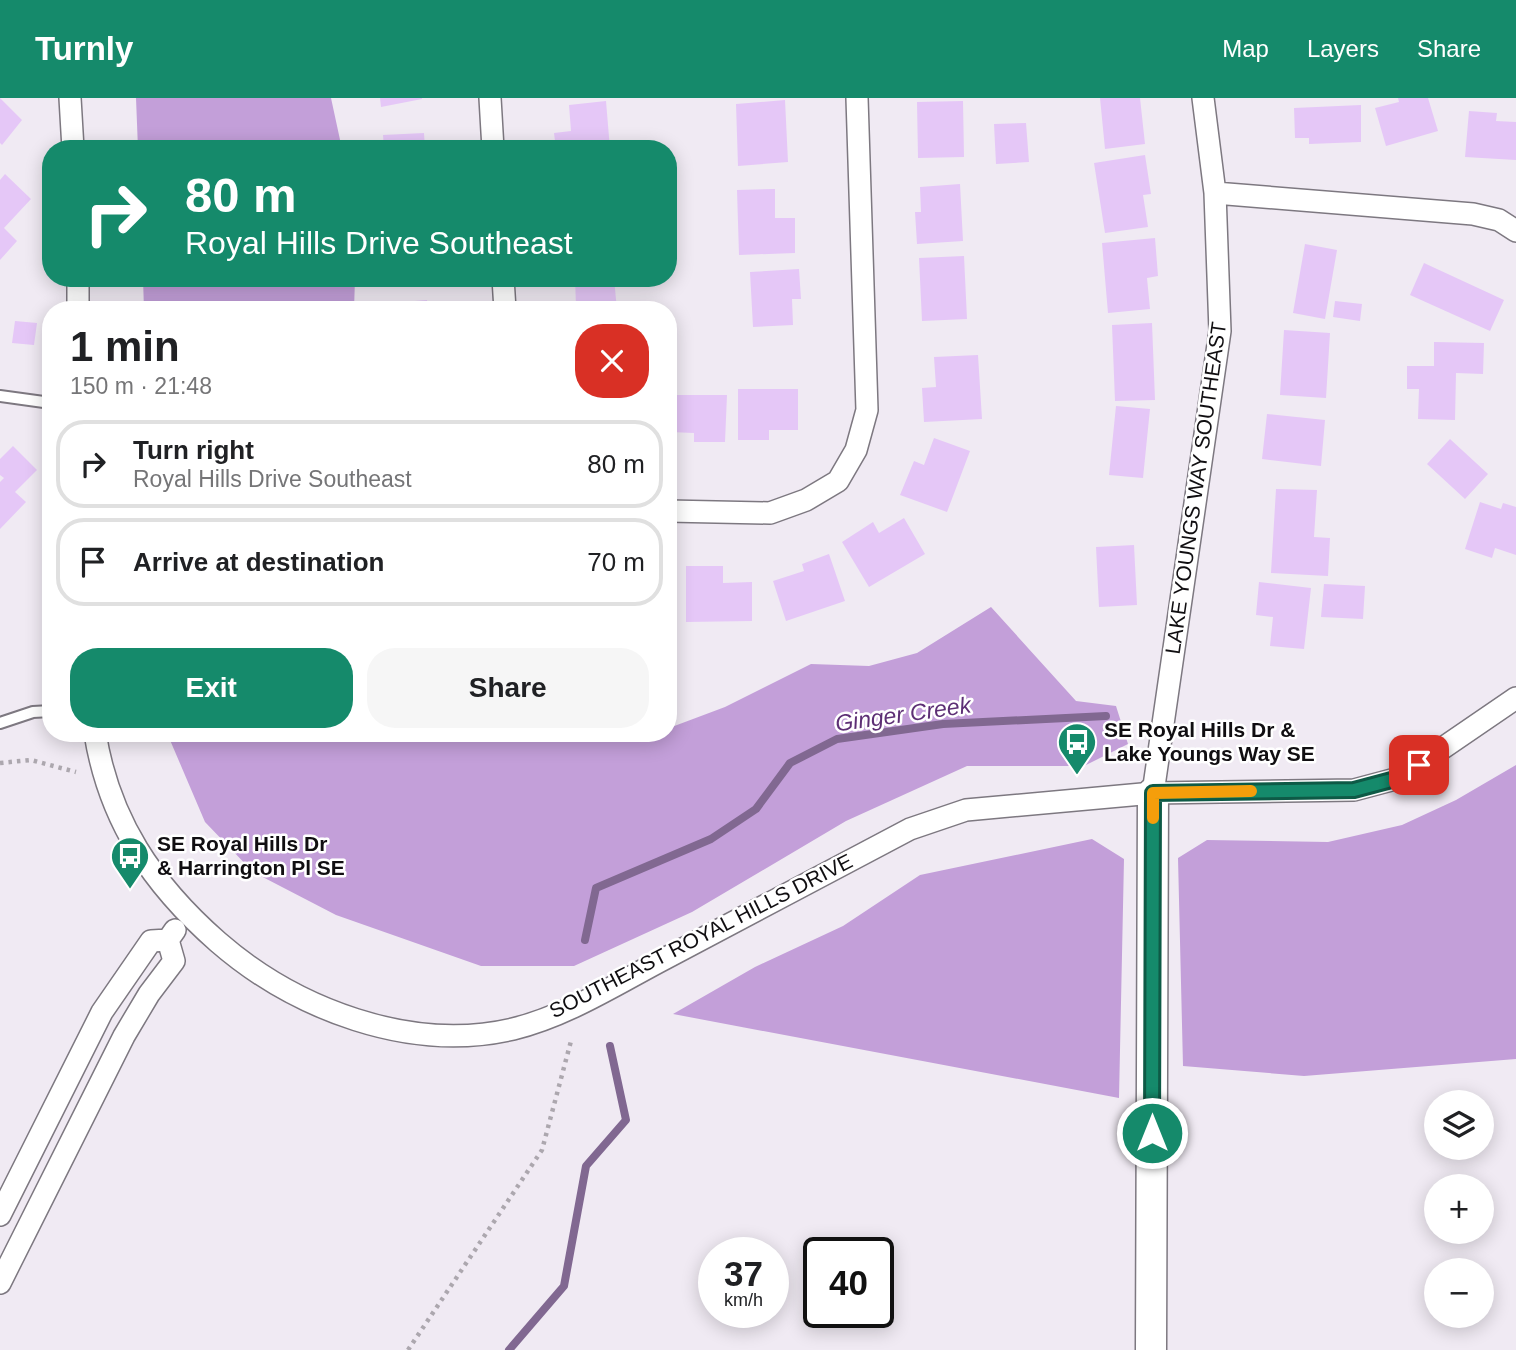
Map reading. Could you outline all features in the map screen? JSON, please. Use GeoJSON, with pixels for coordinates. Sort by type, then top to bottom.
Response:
{"type":"FeatureCollection","features":[{"type":"Feature","properties":{"kind":"street"},"geometry":{"type":"LineString","coordinates":[[70,98],[72,140]]}},
{"type":"Feature","properties":{"kind":"street"},"geometry":{"type":"LineString","coordinates":[[490,98],[492,140]]}},
{"type":"Feature","properties":{"kind":"street"},"geometry":{"type":"LineString","coordinates":[[677,511],[770,513],[806,500],[838,481],[856,450],[867,410],[857,98]]}},
{"type":"Feature","properties":{"kind":"street","name":"LAKE YOUNGS WAY SOUTHEAST"},"geometry":{"type":"LineString","coordinates":[[1153,793],[1220,331],[1215,193],[1203,98]]}},
{"type":"Feature","properties":{"kind":"street"},"geometry":{"type":"LineString","coordinates":[[1215,193],[1473,214],[1499,220],[1516,231]]}},
{"type":"Feature","properties":{"kind":"street","name":"SOUTHEAST ROYAL HILLS DRIVE"},"geometry":{"type":"LineString","coordinates":[[96,742],[101,773],[147,868],[187,914],[230,952],[280,988],[338,1014],[394,1030],[455,1034],[513,1028],[577,1004],[910,829],[966,810],[1153,793],[1354,790],[1399,778],[1516,698]]}},
{"type":"Feature","properties":{"kind":"street"},"geometry":{"type":"LineString","coordinates":[[1151,1350],[1153,793]]}},
{"type":"Feature","properties":{"kind":"street"},"geometry":{"type":"LineString","coordinates":[[168,940],[187,914]]}},
{"type":"Feature","properties":{"kind":"street"},"geometry":{"type":"LineString","coordinates":[[0,1215],[102,1012],[151,941],[168,940]]}},
{"type":"Feature","properties":{"kind":"street"},"geometry":{"type":"LineString","coordinates":[[0,1283],[124,1036],[149,994],[174,961],[168,940]]}},
{"type":"Feature","properties":{"kind":"lane"},"geometry":{"type":"LineString","coordinates":[[0,396],[42,402]]}},
{"type":"Feature","properties":{"kind":"lane"},"geometry":{"type":"LineString","coordinates":[[0,723],[42,712]]}},
{"type":"Feature","properties":{"kind":"path"},"geometry":{"type":"LineString","coordinates":[[0,763],[31,760],[75,772]]}},
{"type":"Feature","properties":{"kind":"path"},"geometry":{"type":"LineString","coordinates":[[408,1350],[542,1150],[571,1041]]}},
{"type":"Feature","properties":{"kind":"shaded area"},"geometry":{"type":"Polygon","coordinates":[[[136,98],[331,98],[340,140],[138,140],[136,98]]]}},
{"type":"Feature","properties":{"kind":"shaded area"},"geometry":{"type":"Polygon","coordinates":[[[143,287],[355,287],[354,301],[144,301],[143,287]]]}},
{"type":"Feature","properties":{"kind":"shaded area"},"geometry":{"type":"Polygon","coordinates":[[[991,607],[1076,701],[1116,706],[1128,744],[1084,766],[967,766],[846,821],[692,912],[574,966],[481,966],[336,915],[253,872],[205,822],[171,742],[677,742],[677,725],[725,707],[811,664],[869,666],[917,653],[991,607]]]}},
{"type":"Feature","properties":{"kind":"shaded area"},"geometry":{"type":"Polygon","coordinates":[[[1516,765],[1516,1059],[1304,1076],[1183,1066],[1178,858],[1207,840],[1328,842],[1402,825],[1456,800],[1516,765]]]}},
{"type":"Feature","properties":{"kind":"shaded area"},"geometry":{"type":"Polygon","coordinates":[[[1092,839],[1124,859],[1119,1098],[673,1014],[755,967],[843,926],[920,875],[1092,839]]]}},
{"type":"Feature","properties":{"kind":"building"},"geometry":{"type":"Polygon","coordinates":[[[0,98],[22,120],[2,145],[0,143],[0,98]]]}},
{"type":"Feature","properties":{"kind":"building"},"geometry":{"type":"Polygon","coordinates":[[[380,98],[422,98],[422,99],[381,107],[380,98]]]}},
{"type":"Feature","properties":{"kind":"building"},"geometry":{"type":"Polygon","coordinates":[[[1100,98],[1140,98],[1145,144],[1105,149],[1100,98]]]}},
{"type":"Feature","properties":{"kind":"building"},"geometry":{"type":"Polygon","coordinates":[[[1398,98],[1428,98],[1438,131],[1386,146],[1375,108],[1399,102],[1398,98]]]}},
{"type":"Feature","properties":{"kind":"building"},"geometry":{"type":"Polygon","coordinates":[[[785,100],[788,162],[738,166],[736,104],[785,100]]]}},
{"type":"Feature","properties":{"kind":"building"},"geometry":{"type":"Polygon","coordinates":[[[606,101],[609,140],[555,140],[554,133],[571,131],[569,105],[606,101]]]}},
{"type":"Feature","properties":{"kind":"building"},"geometry":{"type":"Polygon","coordinates":[[[963,101],[964,157],[918,158],[917,102],[963,101]]]}},
{"type":"Feature","properties":{"kind":"building"},"geometry":{"type":"Polygon","coordinates":[[[1361,105],[1361,142],[1309,144],[1309,138],[1295,138],[1294,108],[1361,105]]]}},
{"type":"Feature","properties":{"kind":"building"},"geometry":{"type":"Polygon","coordinates":[[[1469,111],[1497,113],[1496,121],[1516,122],[1516,160],[1465,157],[1469,111]]]}},
{"type":"Feature","properties":{"kind":"building"},"geometry":{"type":"Polygon","coordinates":[[[1026,123],[1029,162],[996,164],[994,124],[1026,123]]]}},
{"type":"Feature","properties":{"kind":"building"},"geometry":{"type":"Polygon","coordinates":[[[424,133],[424,140],[383,140],[383,135],[424,133]]]}},
{"type":"Feature","properties":{"kind":"building"},"geometry":{"type":"Polygon","coordinates":[[[1145,155],[1151,194],[1143,195],[1148,227],[1105,233],[1094,163],[1145,155]]]}},
{"type":"Feature","properties":{"kind":"building"},"geometry":{"type":"Polygon","coordinates":[[[5,174],[31,199],[4,228],[17,241],[0,260],[0,180],[5,174]]]}},
{"type":"Feature","properties":{"kind":"building"},"geometry":{"type":"Polygon","coordinates":[[[960,184],[963,241],[917,244],[915,212],[921,212],[920,187],[960,184]]]}},
{"type":"Feature","properties":{"kind":"building"},"geometry":{"type":"Polygon","coordinates":[[[775,189],[775,218],[795,218],[795,253],[739,255],[737,190],[775,189]]]}},
{"type":"Feature","properties":{"kind":"building"},"geometry":{"type":"Polygon","coordinates":[[[1155,238],[1158,276],[1147,278],[1150,309],[1108,313],[1102,243],[1155,238]]]}},
{"type":"Feature","properties":{"kind":"building"},"geometry":{"type":"Polygon","coordinates":[[[1305,244],[1337,250],[1325,319],[1293,313],[1305,244]]]}},
{"type":"Feature","properties":{"kind":"building"},"geometry":{"type":"Polygon","coordinates":[[[964,256],[967,319],[922,321],[919,258],[964,256]]]}},
{"type":"Feature","properties":{"kind":"building"},"geometry":{"type":"Polygon","coordinates":[[[1424,263],[1504,300],[1490,331],[1410,295],[1424,263]]]}},
{"type":"Feature","properties":{"kind":"building"},"geometry":{"type":"Polygon","coordinates":[[[799,269],[801,299],[792,299],[793,325],[753,327],[750,272],[799,269]]]}},
{"type":"Feature","properties":{"kind":"building"},"geometry":{"type":"Polygon","coordinates":[[[575,287],[615,287],[616,301],[576,301],[575,287]]]}},
{"type":"Feature","properties":{"kind":"building"},"geometry":{"type":"Polygon","coordinates":[[[1335,301],[1362,304],[1360,321],[1333,317],[1335,301]]]}},
{"type":"Feature","properties":{"kind":"building"},"geometry":{"type":"Polygon","coordinates":[[[15,321],[37,323],[34,345],[12,343],[15,321]]]}},
{"type":"Feature","properties":{"kind":"building"},"geometry":{"type":"Polygon","coordinates":[[[1152,323],[1155,400],[1115,401],[1112,325],[1152,323]]]}},
{"type":"Feature","properties":{"kind":"building"},"geometry":{"type":"Polygon","coordinates":[[[1284,330],[1330,333],[1326,398],[1280,395],[1284,330]]]}},
{"type":"Feature","properties":{"kind":"building"},"geometry":{"type":"Polygon","coordinates":[[[1434,342],[1484,343],[1483,374],[1456,373],[1455,420],[1418,419],[1419,389],[1407,389],[1407,366],[1434,366],[1434,342]]]}},
{"type":"Feature","properties":{"kind":"building"},"geometry":{"type":"Polygon","coordinates":[[[978,355],[982,419],[924,422],[922,388],[936,387],[934,357],[978,355]]]}},
{"type":"Feature","properties":{"kind":"building"},"geometry":{"type":"Polygon","coordinates":[[[738,389],[798,389],[798,430],[769,430],[769,440],[738,440],[738,389]]]}},
{"type":"Feature","properties":{"kind":"building"},"geometry":{"type":"Polygon","coordinates":[[[677,395],[727,395],[725,442],[694,442],[694,433],[677,432],[677,395]]]}},
{"type":"Feature","properties":{"kind":"building"},"geometry":{"type":"Polygon","coordinates":[[[1116,406],[1150,409],[1143,478],[1109,475],[1116,406]]]}},
{"type":"Feature","properties":{"kind":"building"},"geometry":{"type":"Polygon","coordinates":[[[1267,414],[1325,420],[1321,466],[1262,459],[1267,414]]]}},
{"type":"Feature","properties":{"kind":"building"},"geometry":{"type":"Polygon","coordinates":[[[934,438],[970,451],[947,512],[900,495],[914,461],[924,465],[934,438]]]}},
{"type":"Feature","properties":{"kind":"building"},"geometry":{"type":"Polygon","coordinates":[[[1450,439],[1488,474],[1465,499],[1427,464],[1450,439]]]}},
{"type":"Feature","properties":{"kind":"building"},"geometry":{"type":"Polygon","coordinates":[[[13,446],[37,470],[15,492],[26,502],[0,529],[0,482],[4,478],[0,475],[0,459],[13,446]]]}},
{"type":"Feature","properties":{"kind":"building"},"geometry":{"type":"Polygon","coordinates":[[[1276,489],[1317,490],[1314,537],[1330,538],[1328,576],[1271,573],[1276,489]]]}},
{"type":"Feature","properties":{"kind":"building"},"geometry":{"type":"Polygon","coordinates":[[[1480,502],[1501,509],[1503,503],[1516,507],[1516,555],[1495,548],[1492,558],[1465,549],[1480,502]]]}},
{"type":"Feature","properties":{"kind":"building"},"geometry":{"type":"Polygon","coordinates":[[[904,518],[925,554],[869,587],[842,542],[873,522],[879,533],[904,518]]]}},
{"type":"Feature","properties":{"kind":"building"},"geometry":{"type":"Polygon","coordinates":[[[1134,545],[1137,605],[1099,607],[1096,547],[1134,545]]]}},
{"type":"Feature","properties":{"kind":"building"},"geometry":{"type":"Polygon","coordinates":[[[829,554],[845,601],[786,621],[773,581],[804,571],[802,564],[829,554]]]}},
{"type":"Feature","properties":{"kind":"building"},"geometry":{"type":"Polygon","coordinates":[[[686,566],[723,566],[723,583],[752,582],[752,621],[686,622],[686,566]]]}},
{"type":"Feature","properties":{"kind":"building"},"geometry":{"type":"Polygon","coordinates":[[[1259,582],[1311,588],[1304,649],[1270,646],[1273,617],[1256,615],[1259,582]]]}},
{"type":"Feature","properties":{"kind":"building"},"geometry":{"type":"Polygon","coordinates":[[[1324,584],[1365,586],[1363,619],[1321,617],[1324,584]]]}},
{"type":"Feature","properties":{"kind":"waterway","name":"Ginger Creek"},"geometry":{"type":"LineString","coordinates":[[585,940],[596,888],[711,839],[756,809],[790,763],[837,739],[943,724],[1106,716]]}},
{"type":"Feature","properties":{"kind":"waterway","name":"Ginger Creek"},"geometry":{"type":"LineString","coordinates":[[509,1350],[564,1286],[586,1166],[626,1120],[610,1046]]}},
{"type":"Feature","properties":{"kind":"slow traffic"},"geometry":{"type":"LineString","coordinates":[[1153,818],[1153,793],[1251,791]]}},
{"type":"Feature","properties":{"kind":"place","name":"SE Royal Hills Dr & Lake Youngs Way SE"},"geometry":{"type":"Point","coordinates":[1077,776]}},
{"type":"Feature","properties":{"kind":"place","name":"SE Royal Hills Dr & Harrington Pl SE"},"geometry":{"type":"Point","coordinates":[130,890]}},
{"type":"Feature","properties":{"kind":"route"},"geometry":{"type":"LineString","coordinates":[[1152,1133],[1153,793],[1354,790],[1399,778],[1419,765]]}}]}
